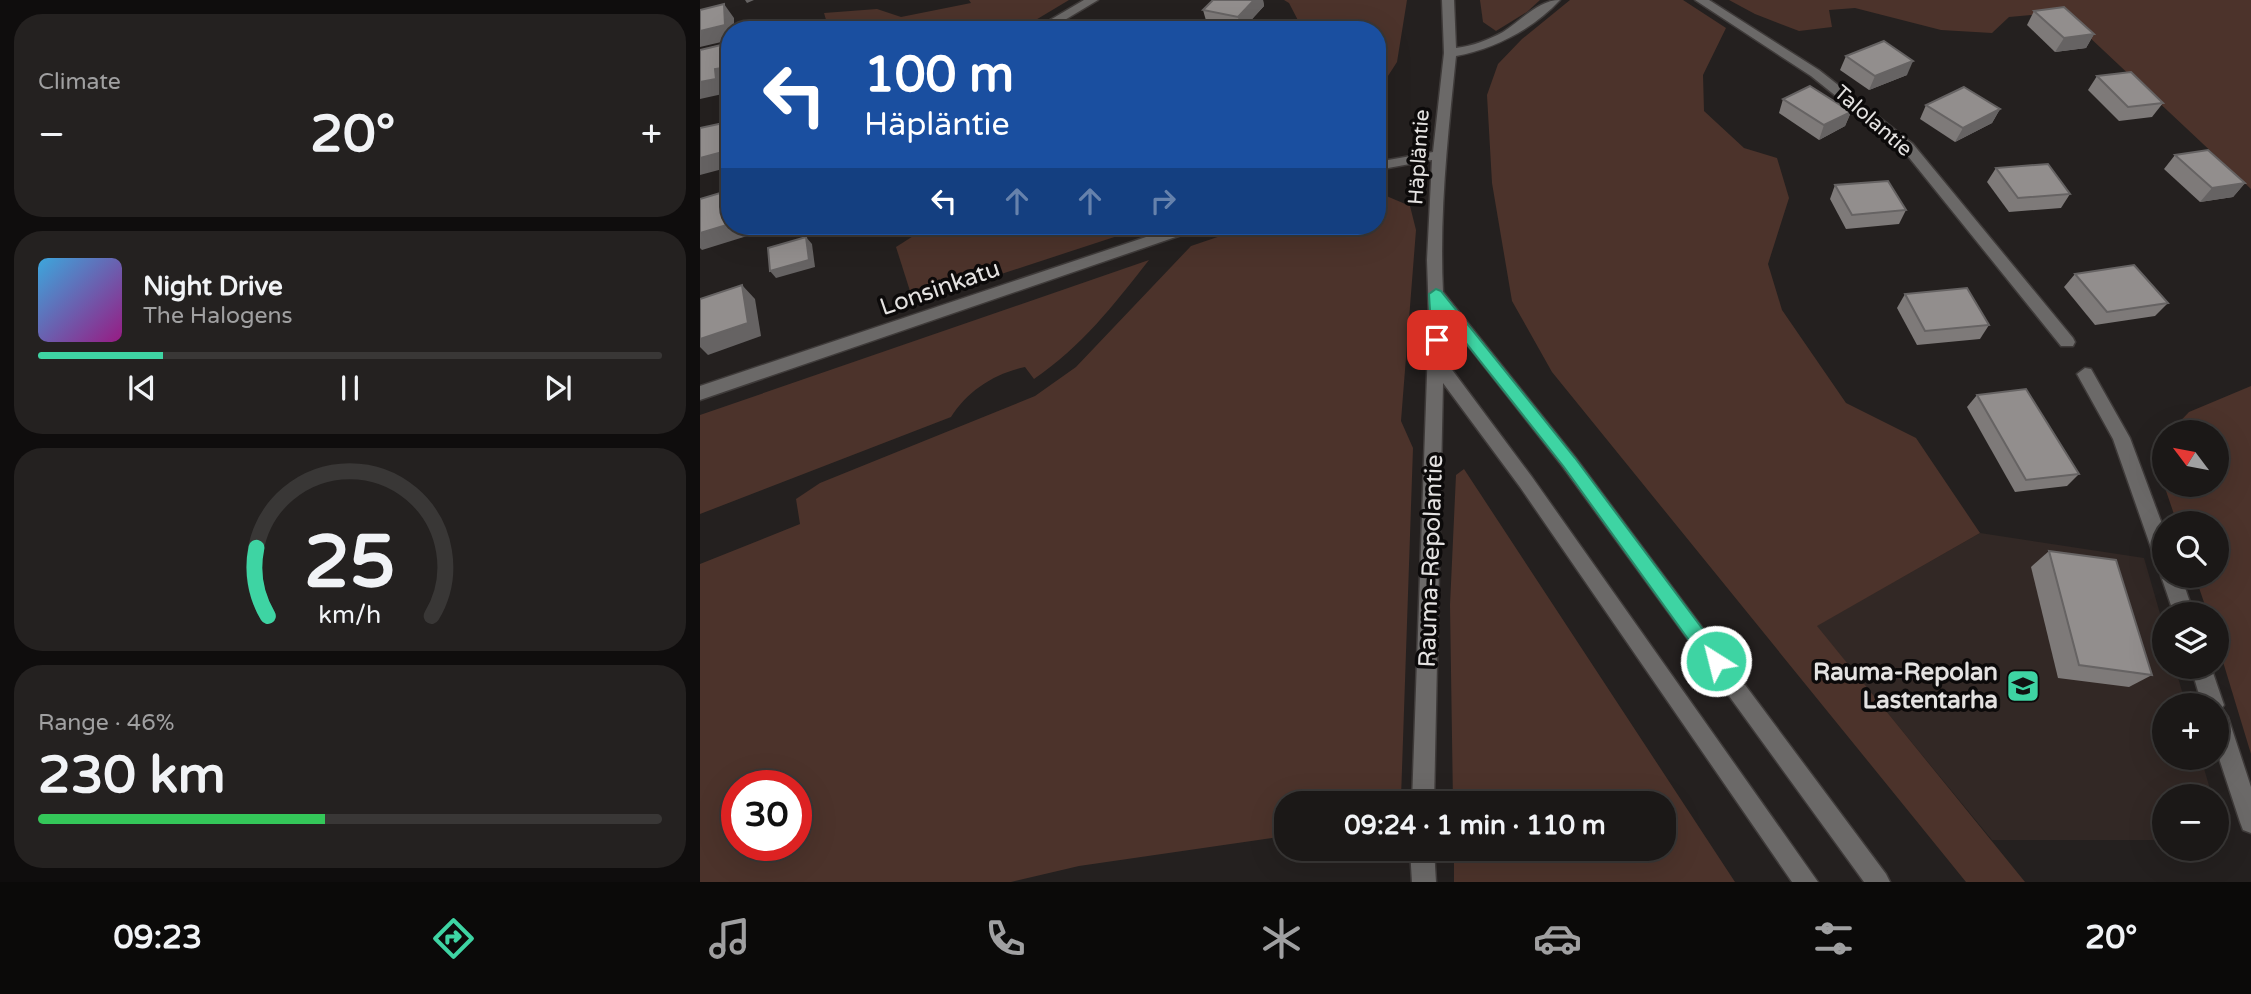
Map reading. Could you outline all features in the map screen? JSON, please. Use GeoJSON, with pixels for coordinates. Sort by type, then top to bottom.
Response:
{"type":"FeatureCollection","features":[{"type":"Feature","properties":{"kind":"street"},"geometry":{"type":"LineString","coordinates":[[1055,21],[1092,0]]}},
{"type":"Feature","properties":{"kind":"street","name":"Häpläntie"},"geometry":{"type":"LineString","coordinates":[[1437,318],[1434,260],[1439,155],[1450,53],[1448,0]]}},
{"type":"Feature","properties":{"kind":"street"},"geometry":{"type":"LineString","coordinates":[[1450,53],[1471,51],[1510,35],[1554,0]]}},
{"type":"Feature","properties":{"kind":"street","name":"Talolantie"},"geometry":{"type":"LineString","coordinates":[[1701,0],[1815,73],[1908,147],[2067,342]]}},
{"type":"Feature","properties":{"kind":"street"},"geometry":{"type":"LineString","coordinates":[[1386,164],[1439,155]]}},
{"type":"Feature","properties":{"kind":"street","name":"Lonsinkatu"},"geometry":{"type":"LineString","coordinates":[[700,393],[1167,235]]}},
{"type":"Feature","properties":{"kind":"street"},"geometry":{"type":"LineString","coordinates":[[1436,294],[1569,462],[1878,882]]}},
{"type":"Feature","properties":{"kind":"street","name":"Rauma-Repolantie"},"geometry":{"type":"LineString","coordinates":[[1423,791],[1437,318]]}},
{"type":"Feature","properties":{"kind":"street"},"geometry":{"type":"LineString","coordinates":[[1436,361],[1525,482],[1806,882]]}},
{"type":"Feature","properties":{"kind":"street"},"geometry":{"type":"LineString","coordinates":[[2085,374],[2121,439],[2152,524]]}},
{"type":"Feature","properties":{"kind":"street"},"geometry":{"type":"LineString","coordinates":[[2229,755],[2251,822]]}},
{"type":"Feature","properties":{"kind":"street"},"geometry":{"type":"LineString","coordinates":[[1423,861],[1424,882]]}},
{"type":"Feature","properties":{"kind":"shaded area"},"geometry":{"type":"Polygon","coordinates":[[[969,0],[1069,0],[1034,21],[826,21],[824,13],[877,9],[901,17],[971,3],[969,0]]]}},
{"type":"Feature","properties":{"kind":"shaded area"},"geometry":{"type":"Polygon","coordinates":[[[1284,0],[1407,0],[1397,62],[1386,79],[1386,21],[1298,21],[1289,3],[1284,0]]]}},
{"type":"Feature","properties":{"kind":"shaded area"},"geometry":{"type":"Polygon","coordinates":[[[1480,0],[1540,0],[1527,12],[1496,31],[1483,22],[1480,0]]]}},
{"type":"Feature","properties":{"kind":"shaded area"},"geometry":{"type":"Polygon","coordinates":[[[1570,0],[1683,0],[1726,28],[1703,75],[1704,111],[1744,148],[1777,158],[1789,198],[1768,264],[1782,310],[1846,403],[1916,438],[1980,533],[1817,626],[2025,882],[1966,882],[1552,372],[1512,301],[1492,183],[1487,95],[1498,64],[1522,39],[1570,0]]]}},
{"type":"Feature","properties":{"kind":"shaded area"},"geometry":{"type":"Polygon","coordinates":[[[1729,0],[2251,0],[2251,189],[2070,19],[2052,13],[2009,17],[1992,33],[1941,30],[1855,8],[1829,10],[1832,27],[1799,31],[1755,14],[1729,0]]]}},
{"type":"Feature","properties":{"kind":"shaded area"},"geometry":{"type":"Polygon","coordinates":[[[1386,196],[1410,206],[1416,230],[1401,421],[1413,448],[1401,791],[1274,791],[1274,838],[1079,866],[1011,882],[700,882],[700,564],[800,524],[796,499],[820,483],[1035,396],[1076,367],[1191,246],[1223,235],[1386,235],[1386,196]]]}},
{"type":"Feature","properties":{"kind":"shaded area"},"geometry":{"type":"Polygon","coordinates":[[[915,235],[1120,235],[931,297],[910,291],[896,247],[915,235]]]}},
{"type":"Feature","properties":{"kind":"shaded area"},"geometry":{"type":"Polygon","coordinates":[[[1149,260],[1082,339],[1034,379],[1025,367],[1003,374],[974,391],[951,417],[700,514],[700,415],[1149,260]]]}},
{"type":"Feature","properties":{"kind":"shaded area"},"geometry":{"type":"Polygon","coordinates":[[[2251,386],[2251,754],[2228,679],[2229,602],[2204,602],[2199,588],[2229,588],[2229,511],[2173,511],[2168,497],[2230,497],[2230,420],[2181,420],[2189,412],[2251,386]]]}},
{"type":"Feature","properties":{"kind":"shaded area"},"geometry":{"type":"Polygon","coordinates":[[[1464,469],[1675,791],[1453,791],[1450,605],[1456,475],[1464,469]]]}},
{"type":"Feature","properties":{"kind":"shaded area","name":"Rauma-Repolan Lastentarha"},"geometry":{"type":"Polygon","coordinates":[[[1980,533],[2144,558],[2157,602],[2152,602],[2152,679],[2178,679],[2183,693],[2152,693],[2152,770],[2204,770],[2209,784],[2152,784],[2152,840],[1992,840],[1816,626],[1980,533]]]}},
{"type":"Feature","properties":{"kind":"shaded area"},"geometry":{"type":"Polygon","coordinates":[[[1676,792],[1735,882],[1454,882],[1454,861],[1676,861],[1676,792]]]}},
{"type":"Feature","properties":{"kind":"building"},"geometry":{"type":"Polygon","coordinates":[[[1213,0],[1254,0],[1238,17],[1203,10],[1213,0]]]}},
{"type":"Feature","properties":{"kind":"building"},"geometry":{"type":"Polygon","coordinates":[[[724,4],[725,21],[721,21],[721,26],[700,31],[700,10],[724,4]]]}},
{"type":"Feature","properties":{"kind":"building"},"geometry":{"type":"Polygon","coordinates":[[[2064,7],[2094,34],[2064,38],[2034,11],[2064,7]]]}},
{"type":"Feature","properties":{"kind":"building"},"geometry":{"type":"Polygon","coordinates":[[[1884,41],[1913,61],[1875,76],[1846,56],[1884,41]]]}},
{"type":"Feature","properties":{"kind":"building"},"geometry":{"type":"Polygon","coordinates":[[[721,45],[721,68],[715,69],[716,79],[700,82],[700,50],[721,45]]]}},
{"type":"Feature","properties":{"kind":"building"},"geometry":{"type":"Polygon","coordinates":[[[2131,72],[2163,103],[2128,107],[2097,76],[2131,72]]]}},
{"type":"Feature","properties":{"kind":"building"},"geometry":{"type":"Polygon","coordinates":[[[1810,86],[1851,112],[1824,125],[1783,99],[1810,86]]]}},
{"type":"Feature","properties":{"kind":"building"},"geometry":{"type":"Polygon","coordinates":[[[1964,87],[2000,109],[1963,128],[1926,105],[1964,87]]]}},
{"type":"Feature","properties":{"kind":"building"},"geometry":{"type":"Polygon","coordinates":[[[721,124],[721,152],[700,158],[700,128],[721,124]]]}},
{"type":"Feature","properties":{"kind":"building"},"geometry":{"type":"Polygon","coordinates":[[[2208,150],[2245,183],[2212,188],[2175,155],[2208,150]]]}},
{"type":"Feature","properties":{"kind":"building"},"geometry":{"type":"Polygon","coordinates":[[[2048,164],[2070,194],[2018,198],[1996,168],[2048,164]]]}},
{"type":"Feature","properties":{"kind":"building"},"geometry":{"type":"Polygon","coordinates":[[[1888,181],[1906,210],[1852,215],[1835,185],[1888,181]]]}},
{"type":"Feature","properties":{"kind":"building"},"geometry":{"type":"Polygon","coordinates":[[[721,193],[721,227],[700,233],[700,199],[721,193]]]}},
{"type":"Feature","properties":{"kind":"building"},"geometry":{"type":"Polygon","coordinates":[[[806,237],[809,260],[770,271],[768,248],[806,237]]]}},
{"type":"Feature","properties":{"kind":"building"},"geometry":{"type":"Polygon","coordinates":[[[2134,265],[2168,303],[2107,312],[2075,274],[2134,265]]]}},
{"type":"Feature","properties":{"kind":"building"},"geometry":{"type":"Polygon","coordinates":[[[742,285],[748,323],[700,339],[700,299],[742,285]]]}},
{"type":"Feature","properties":{"kind":"building"},"geometry":{"type":"Polygon","coordinates":[[[1967,288],[1989,325],[1925,331],[1905,294],[1967,288]]]}},
{"type":"Feature","properties":{"kind":"building"},"geometry":{"type":"Polygon","coordinates":[[[2026,389],[2079,474],[2026,480],[1977,395],[2026,389]]]}},
{"type":"Feature","properties":{"kind":"building"},"geometry":{"type":"Polygon","coordinates":[[[2049,551],[2116,560],[2152,675],[2079,665],[2049,551]]]}},
{"type":"Feature","properties":{"kind":"place","name":"Rauma-Repolan Lastentarha"},"geometry":{"type":"Point","coordinates":[2023,686]}},
{"type":"Feature","properties":{"kind":"route"},"geometry":{"type":"LineString","coordinates":[[1437,340],[1436,294],[1569,462],[1716,661]]}}]}
